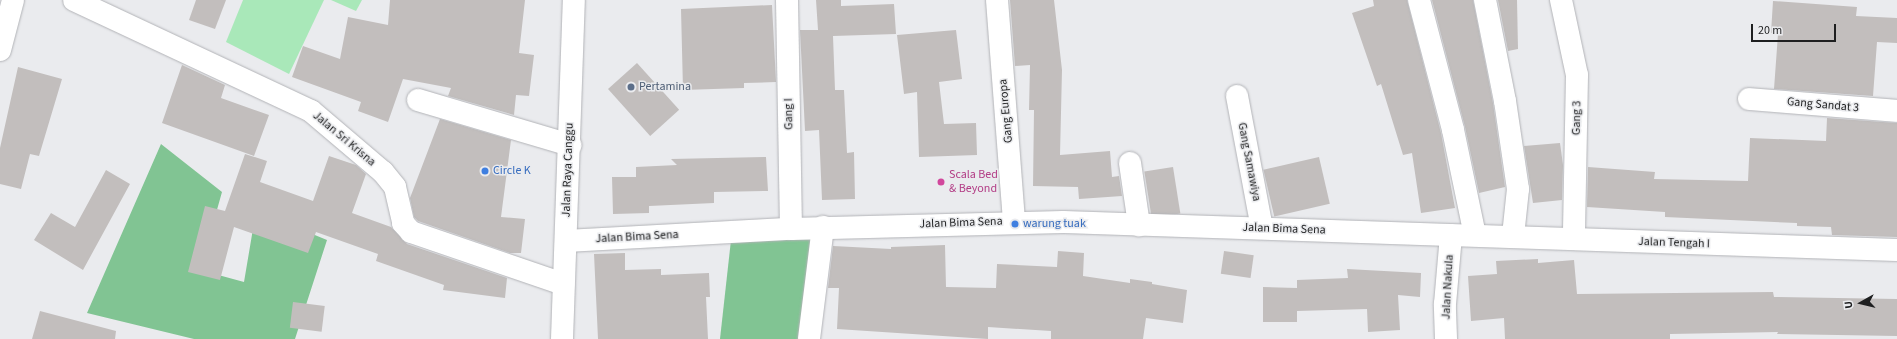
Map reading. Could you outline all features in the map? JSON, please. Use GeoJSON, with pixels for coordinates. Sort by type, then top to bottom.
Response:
{"type":"FeatureCollection","features":[{"type":"Feature","properties":{"kind":"street"},"geometry":{"type":"LineString","coordinates":[[0,50],[13,0]]}},
{"type":"Feature","properties":{"kind":"street","name":"Jalan Sri Krisna"},"geometry":{"type":"LineString","coordinates":[[74,0],[311,111],[383,172],[395,186],[403,223],[411,232],[563,284]]}},
{"type":"Feature","properties":{"kind":"street","name":"Jalan Raya Canggu"},"geometry":{"type":"LineString","coordinates":[[562,339],[574,0]]}},
{"type":"Feature","properties":{"kind":"street","name":"Gang I"},"geometry":{"type":"LineString","coordinates":[[786,0],[791,228]]}},
{"type":"Feature","properties":{"kind":"street","name":"Gang Europa"},"geometry":{"type":"LineString","coordinates":[[997,0],[1014,222]]}},
{"type":"Feature","properties":{"kind":"street"},"geometry":{"type":"LineString","coordinates":[[1419,0],[1453,130],[1475,235]]}},
{"type":"Feature","properties":{"kind":"street"},"geometry":{"type":"LineString","coordinates":[[1485,0],[1505,101],[1518,189],[1514,236]]}},
{"type":"Feature","properties":{"kind":"street","name":"Gang 3"},"geometry":{"type":"LineString","coordinates":[[1561,0],[1577,75],[1574,238]]}},
{"type":"Feature","properties":{"kind":"street","name":"Gang Samawiya"},"geometry":{"type":"LineString","coordinates":[[1236,96],[1262,228]]}},
{"type":"Feature","properties":{"kind":"street","name":"Gang Sandat 3"},"geometry":{"type":"LineString","coordinates":[[1749,99],[1897,111]]}},
{"type":"Feature","properties":{"kind":"street"},"geometry":{"type":"LineString","coordinates":[[418,100],[570,145]]}},
{"type":"Feature","properties":{"kind":"street"},"geometry":{"type":"LineString","coordinates":[[1130,163],[1139,225]]}},
{"type":"Feature","properties":{"kind":"street","name":"Jalan Bima Sena"},"geometry":{"type":"LineString","coordinates":[[566,241],[791,228],[1014,222],[1262,228],[1451,235]]}},
{"type":"Feature","properties":{"kind":"street"},"geometry":{"type":"LineString","coordinates":[[809,339],[823,227]]}},
{"type":"Feature","properties":{"kind":"street","name":"Jalan Tengah I"},"geometry":{"type":"LineString","coordinates":[[1451,235],[1897,250]]}},
{"type":"Feature","properties":{"kind":"street","name":"Jalan Nakula"},"geometry":{"type":"LineString","coordinates":[[1446,339],[1445,304],[1451,235]]}},
{"type":"Feature","properties":{"kind":"green space"},"geometry":{"type":"Polygon","coordinates":[[[243,0],[324,0],[289,74],[226,42],[243,0]]]}},
{"type":"Feature","properties":{"kind":"green space"},"geometry":{"type":"Polygon","coordinates":[[[331,0],[362,0],[356,11],[331,0]]]}},
{"type":"Feature","properties":{"kind":"green space"},"geometry":{"type":"Polygon","coordinates":[[[161,144],[222,192],[200,270],[244,282],[256,211],[327,240],[295,339],[194,339],[87,313],[161,144]]]}},
{"type":"Feature","properties":{"kind":"green space"},"geometry":{"type":"Polygon","coordinates":[[[834,229],[812,339],[720,339],[732,231],[834,229]]]}},
{"type":"Feature","properties":{"kind":"building"},"geometry":{"type":"Polygon","coordinates":[[[196,0],[226,0],[215,29],[189,20],[196,0]]]}},
{"type":"Feature","properties":{"kind":"building"},"geometry":{"type":"Polygon","coordinates":[[[390,0],[525,0],[519,53],[534,55],[529,96],[516,95],[514,115],[448,96],[451,88],[403,79],[388,122],[358,111],[361,102],[292,77],[303,46],[340,59],[348,17],[388,25],[390,0]]]}},
{"type":"Feature","properties":{"kind":"building"},"geometry":{"type":"Polygon","coordinates":[[[816,0],[841,0],[841,6],[894,4],[896,34],[833,36],[835,90],[844,90],[847,153],[854,152],[855,199],[822,200],[819,130],[805,131],[800,30],[818,30],[816,0]]]}},
{"type":"Feature","properties":{"kind":"building"},"geometry":{"type":"Polygon","coordinates":[[[1010,0],[1054,0],[1062,70],[1060,155],[1110,151],[1112,177],[1119,176],[1122,196],[1079,199],[1078,187],[1033,186],[1034,110],[1029,110],[1030,65],[1015,66],[1010,0]]]}},
{"type":"Feature","properties":{"kind":"building"},"geometry":{"type":"Polygon","coordinates":[[[1373,0],[1407,0],[1441,133],[1455,208],[1421,213],[1412,153],[1403,155],[1381,84],[1377,86],[1352,13],[1374,6],[1373,0]]]}},
{"type":"Feature","properties":{"kind":"building"},"geometry":{"type":"Polygon","coordinates":[[[1432,0],[1473,0],[1493,103],[1505,187],[1479,193],[1465,127],[1432,0]]]}},
{"type":"Feature","properties":{"kind":"building"},"geometry":{"type":"Polygon","coordinates":[[[1498,0],[1517,0],[1518,49],[1508,51],[1498,0]]]}},
{"type":"Feature","properties":{"kind":"building"},"geometry":{"type":"Polygon","coordinates":[[[1773,1],[1857,7],[1856,16],[1897,18],[1897,43],[1877,42],[1873,96],[1774,89],[1778,34],[1771,33],[1773,1]]]}},
{"type":"Feature","properties":{"kind":"building"},"geometry":{"type":"Polygon","coordinates":[[[772,5],[776,82],[744,83],[744,88],[683,90],[681,9],[772,5]]]}},
{"type":"Feature","properties":{"kind":"building"},"geometry":{"type":"Polygon","coordinates":[[[956,30],[962,79],[939,82],[944,124],[976,123],[977,155],[919,157],[917,92],[904,94],[897,35],[956,30]]]}},
{"type":"Feature","properties":{"kind":"building"},"geometry":{"type":"Polygon","coordinates":[[[637,63],[679,110],[650,136],[608,89],[637,63]]]}},
{"type":"Feature","properties":{"kind":"building"},"geometry":{"type":"Polygon","coordinates":[[[182,65],[225,85],[221,98],[269,115],[254,156],[162,123],[182,65]]]}},
{"type":"Feature","properties":{"kind":"building"},"geometry":{"type":"Polygon","coordinates":[[[18,67],[62,79],[39,156],[30,154],[21,189],[0,184],[0,148],[18,67]]]}},
{"type":"Feature","properties":{"kind":"building"},"geometry":{"type":"Polygon","coordinates":[[[1827,118],[1897,123],[1897,237],[1832,235],[1831,227],[1797,226],[1797,223],[1665,217],[1665,212],[1587,207],[1588,167],[1655,172],[1654,179],[1748,181],[1750,138],[1826,141],[1827,118]]]}},
{"type":"Feature","properties":{"kind":"building"},"geometry":{"type":"Polygon","coordinates":[[[440,119],[511,140],[501,217],[525,219],[521,253],[510,253],[418,221],[414,217],[410,198],[440,119]]]}},
{"type":"Feature","properties":{"kind":"building"},"geometry":{"type":"Polygon","coordinates":[[[1560,143],[1563,165],[1562,200],[1533,203],[1524,146],[1560,143]]]}},
{"type":"Feature","properties":{"kind":"building"},"geometry":{"type":"Polygon","coordinates":[[[245,154],[267,161],[260,182],[313,201],[329,156],[356,165],[366,174],[352,213],[391,227],[407,244],[507,278],[505,298],[443,290],[444,285],[376,261],[378,254],[316,232],[308,253],[234,227],[220,280],[188,272],[205,206],[225,211],[245,154]]]}},
{"type":"Feature","properties":{"kind":"building"},"geometry":{"type":"Polygon","coordinates":[[[766,157],[768,191],[714,192],[714,203],[649,206],[649,213],[613,214],[612,177],[636,177],[636,167],[677,165],[671,159],[766,157]]]}},
{"type":"Feature","properties":{"kind":"building"},"geometry":{"type":"Polygon","coordinates":[[[1319,157],[1330,204],[1274,217],[1263,170],[1319,157]]]}},
{"type":"Feature","properties":{"kind":"building"},"geometry":{"type":"Polygon","coordinates":[[[1173,167],[1180,213],[1152,218],[1144,172],[1173,167]]]}},
{"type":"Feature","properties":{"kind":"building"},"geometry":{"type":"Polygon","coordinates":[[[106,170],[130,184],[83,270],[34,240],[51,213],[75,227],[106,170]]]}},
{"type":"Feature","properties":{"kind":"building"},"geometry":{"type":"Polygon","coordinates":[[[945,245],[946,287],[996,288],[997,264],[1057,267],[1058,251],[1084,253],[1083,276],[1130,283],[1130,279],[1152,282],[1152,284],[1187,290],[1183,323],[1146,318],[1143,339],[1051,339],[1051,331],[988,327],[988,339],[837,329],[839,288],[828,288],[833,246],[891,249],[891,247],[945,245]]]}},
{"type":"Feature","properties":{"kind":"building"},"geometry":{"type":"Polygon","coordinates":[[[1224,251],[1254,255],[1251,278],[1221,274],[1224,251]]]}},
{"type":"Feature","properties":{"kind":"building"},"geometry":{"type":"Polygon","coordinates":[[[625,253],[625,270],[661,269],[661,275],[709,273],[710,297],[706,297],[708,339],[598,339],[594,254],[625,253]]]}},
{"type":"Feature","properties":{"kind":"building"},"geometry":{"type":"Polygon","coordinates":[[[1538,259],[1538,263],[1574,260],[1577,294],[1773,292],[1774,297],[1897,299],[1897,336],[1777,334],[1778,332],[1670,334],[1670,339],[1505,339],[1504,318],[1471,321],[1468,276],[1497,274],[1496,261],[1538,259]]]}},
{"type":"Feature","properties":{"kind":"building"},"geometry":{"type":"Polygon","coordinates":[[[1347,269],[1421,273],[1420,297],[1398,295],[1400,330],[1368,332],[1367,309],[1297,311],[1297,322],[1263,322],[1263,287],[1297,288],[1297,280],[1348,278],[1347,269]]]}},
{"type":"Feature","properties":{"kind":"building"},"geometry":{"type":"Polygon","coordinates":[[[293,302],[325,306],[322,332],[290,328],[293,302]]]}},
{"type":"Feature","properties":{"kind":"building"},"geometry":{"type":"Polygon","coordinates":[[[40,311],[116,331],[115,339],[32,339],[40,311]]]}},
{"type":"Feature","properties":{"kind":"place","name":"Pertamina"},"geometry":{"type":"Point","coordinates":[631,87]}},
{"type":"Feature","properties":{"kind":"place","name":"Circle K"},"geometry":{"type":"Point","coordinates":[485,171]}},
{"type":"Feature","properties":{"kind":"place","name":"Scala Bed & Beyond"},"geometry":{"type":"Point","coordinates":[941,182]}},
{"type":"Feature","properties":{"kind":"place","name":"warung tuak"},"geometry":{"type":"Point","coordinates":[1015,224]}}]}
